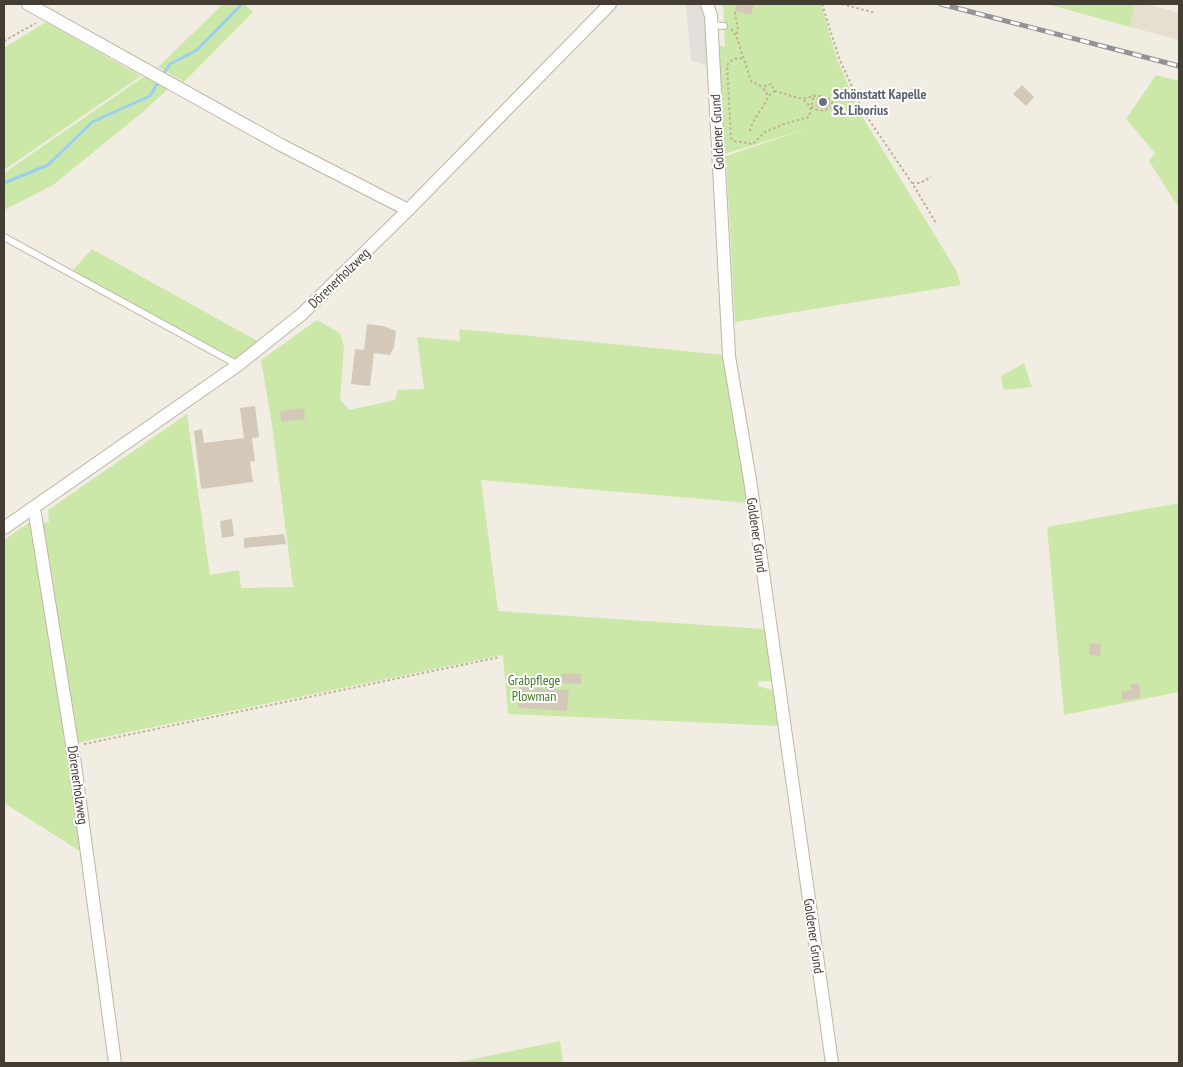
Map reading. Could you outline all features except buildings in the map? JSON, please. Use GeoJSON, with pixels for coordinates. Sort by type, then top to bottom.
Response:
{"type":"FeatureCollection","features":[{"type":"Feature","properties":{"kind":"street"},"geometry":{"type":"LineString","coordinates":[[28,4],[281,144],[408,210]]}},
{"type":"Feature","properties":{"kind":"street","name":"Dörenerholzweg"},"geometry":{"type":"LineString","coordinates":[[4,528],[238,365],[302,314],[408,210],[610,4]]}},
{"type":"Feature","properties":{"kind":"street","name":"Goldener Grund"},"geometry":{"type":"LineString","coordinates":[[707,4],[717,25],[729,356],[750,480],[832,1063]]}},
{"type":"Feature","properties":{"kind":"street","name":"Dörenerholzweg"},"geometry":{"type":"LineString","coordinates":[[31,509],[35,514],[72,747],[115,1063]]}},
{"type":"Feature","properties":{"kind":"lane"},"geometry":{"type":"LineString","coordinates":[[4,237],[238,365]]}},
{"type":"Feature","properties":{"kind":"path"},"geometry":{"type":"LineString","coordinates":[[822,4],[839,58],[863,111],[912,183],[936,223]]}},
{"type":"Feature","properties":{"kind":"path"},"geometry":{"type":"LineString","coordinates":[[842,4],[875,13]]}},
{"type":"Feature","properties":{"kind":"path"},"geometry":{"type":"LineString","coordinates":[[735,12],[738,30],[736,35]]}},
{"type":"Feature","properties":{"kind":"path"},"geometry":{"type":"LineString","coordinates":[[4,41],[48,15]]}},
{"type":"Feature","properties":{"kind":"path"},"geometry":{"type":"LineString","coordinates":[[717,25],[731,29],[736,35],[751,81],[763,87],[768,96]]}},
{"type":"Feature","properties":{"kind":"path"},"geometry":{"type":"LineString","coordinates":[[742,58],[733,59],[728,64],[732,138],[734,140],[755,144],[765,132],[809,117],[814,94]]}},
{"type":"Feature","properties":{"kind":"path"},"geometry":{"type":"LineString","coordinates":[[763,87],[771,84],[775,91],[812,100]]}},
{"type":"Feature","properties":{"kind":"path"},"geometry":{"type":"LineString","coordinates":[[750,131],[752,119],[765,104],[768,96],[775,91]]}},
{"type":"Feature","properties":{"kind":"path"},"geometry":{"type":"LineString","coordinates":[[814,94],[828,98],[832,102],[831,108],[824,111],[810,108],[802,98],[814,94]]}},
{"type":"Feature","properties":{"kind":"path"},"geometry":{"type":"LineString","coordinates":[[912,183],[931,177]]}},
{"type":"Feature","properties":{"kind":"path"},"geometry":{"type":"LineString","coordinates":[[72,747],[500,657]]}},
{"type":"Feature","properties":{"kind":"shaded area"},"geometry":{"type":"Polygon","coordinates":[[[686,4],[705,4],[711,67],[691,60],[686,4]]]}},
{"type":"Feature","properties":{"kind":"shaded area"},"geometry":{"type":"Polygon","coordinates":[[[1135,4],[1147,4],[1179,13],[1179,40],[1130,27],[1135,4]]]}},
{"type":"Feature","properties":{"kind":"green space"},"geometry":{"type":"Polygon","coordinates":[[[223,4],[244,4],[253,12],[184,82],[158,67],[223,4]]]}},
{"type":"Feature","properties":{"kind":"green space"},"geometry":{"type":"Polygon","coordinates":[[[723,4],[821,4],[837,59],[859,111],[956,270],[961,285],[735,322],[726,156],[809,128],[725,154],[719,46],[725,46],[723,4]]]}},
{"type":"Feature","properties":{"kind":"green space"},"geometry":{"type":"Polygon","coordinates":[[[1047,4],[1135,4],[1130,27],[1047,4]]]}},
{"type":"Feature","properties":{"kind":"green space"},"geometry":{"type":"Polygon","coordinates":[[[46,22],[141,76],[4,170],[4,48],[46,22]]]}},
{"type":"Feature","properties":{"kind":"green space"},"geometry":{"type":"Polygon","coordinates":[[[146,75],[169,88],[144,111],[53,185],[4,210],[4,173],[146,75]]]}},
{"type":"Feature","properties":{"kind":"green space"},"geometry":{"type":"Polygon","coordinates":[[[1156,75],[1179,81],[1179,204],[1177,205],[1149,161],[1155,153],[1126,119],[1156,75]]]}},
{"type":"Feature","properties":{"kind":"green space"},"geometry":{"type":"Polygon","coordinates":[[[92,249],[261,343],[236,363],[72,271],[92,249]]]}},
{"type":"Feature","properties":{"kind":"green space","name":"Grabpflege Plowman"},"geometry":{"type":"Polygon","coordinates":[[[317,320],[340,333],[344,347],[340,399],[349,410],[395,400],[398,390],[424,389],[417,337],[460,341],[459,329],[725,355],[748,503],[481,480],[498,611],[765,629],[772,681],[758,681],[758,686],[775,691],[780,726],[508,714],[503,655],[76,743],[42,523],[49,522],[48,510],[187,414],[210,575],[239,570],[241,588],[293,587],[272,425],[261,360],[317,320]]]}},
{"type":"Feature","properties":{"kind":"green space"},"geometry":{"type":"Polygon","coordinates":[[[1024,363],[1032,387],[1003,390],[1001,376],[1024,363]]]}},
{"type":"Feature","properties":{"kind":"green space"},"geometry":{"type":"Polygon","coordinates":[[[1179,503],[1179,692],[1064,715],[1047,527],[1179,503]]]}},
{"type":"Feature","properties":{"kind":"green space"},"geometry":{"type":"Polygon","coordinates":[[[33,520],[83,853],[4,803],[4,540],[33,520]]]}},
{"type":"Feature","properties":{"kind":"green space"},"geometry":{"type":"Polygon","coordinates":[[[560,1041],[563,1063],[454,1063],[560,1041]]]}},
{"type":"Feature","properties":{"kind":"waterway"},"geometry":{"type":"LineString","coordinates":[[162,76],[170,64],[197,50],[242,4]]}},
{"type":"Feature","properties":{"kind":"waterway"},"geometry":{"type":"LineString","coordinates":[[4,183],[48,165],[92,122],[150,96],[159,81]]}},
{"type":"Feature","properties":{"kind":"railway"},"geometry":{"type":"LineString","coordinates":[[941,4],[1179,66]]}},
{"type":"Feature","properties":{"kind":"place","name":"Schönstatt Kapelle St. Liborius"},"geometry":{"type":"Point","coordinates":[823,102]}}]}
